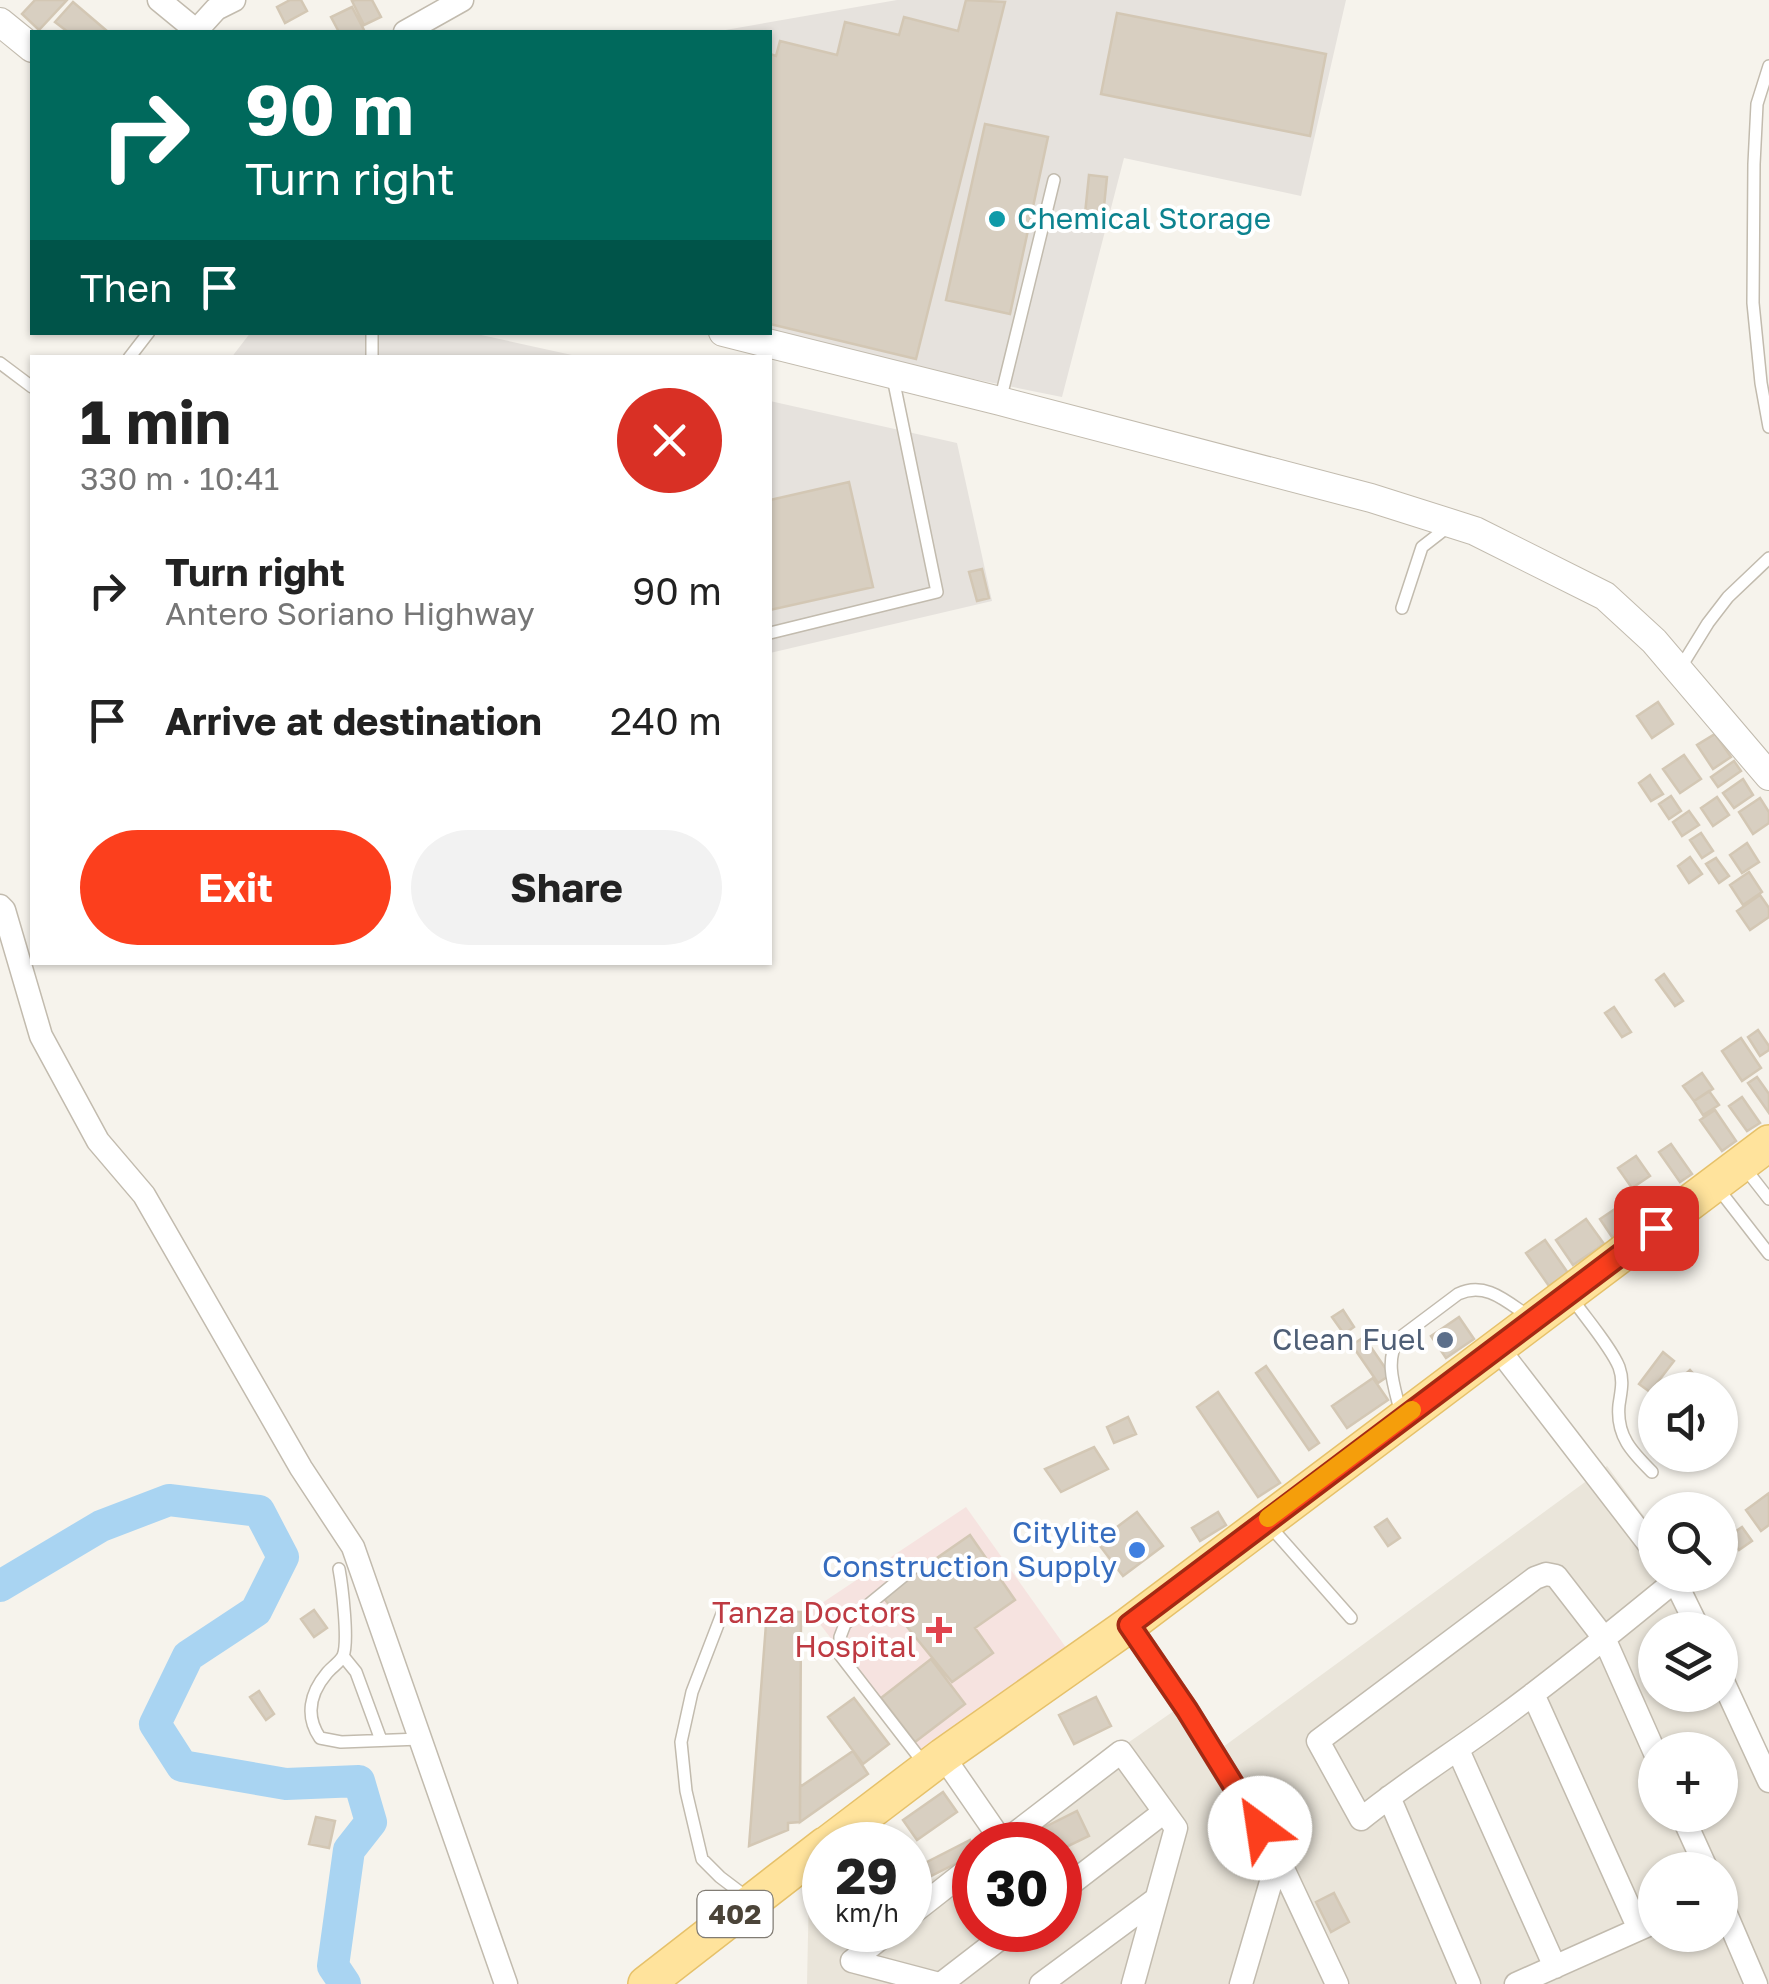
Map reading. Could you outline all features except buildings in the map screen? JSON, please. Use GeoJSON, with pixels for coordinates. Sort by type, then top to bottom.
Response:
{"type":"FeatureCollection","features":[{"type":"Feature","properties":{"kind":"main road","name":"402"},"geometry":{"type":"LineString","coordinates":[[856,1822],[1129,1625],[1742,1164]]}},
{"type":"Feature","properties":{"kind":"main road","name":"402"},"geometry":{"type":"LineString","coordinates":[[646,1984],[802,1862]]}},
{"type":"Feature","properties":{"kind":"street"},"geometry":{"type":"LineString","coordinates":[[159,0],[195,30]]}},
{"type":"Feature","properties":{"kind":"street"},"geometry":{"type":"LineString","coordinates":[[199,30],[216,9],[234,0]]}},
{"type":"Feature","properties":{"kind":"street"},"geometry":{"type":"LineString","coordinates":[[409,30],[462,0]]}},
{"type":"Feature","properties":{"kind":"street"},"geometry":{"type":"LineString","coordinates":[[0,22],[30,46]]}},
{"type":"Feature","properties":{"kind":"street"},"geometry":{"type":"LineString","coordinates":[[734,335],[1371,498],[1475,530],[1605,596],[1654,641],[1769,776]]}},
{"type":"Feature","properties":{"kind":"street"},"geometry":{"type":"LineString","coordinates":[[0,906],[41,1036],[98,1141],[144,1195],[301,1468],[353,1547],[506,1984]]}},
{"type":"Feature","properties":{"kind":"street"},"geometry":{"type":"LineString","coordinates":[[1497,1347],[1638,1530]]}},
{"type":"Feature","properties":{"kind":"street"},"geometry":{"type":"LineString","coordinates":[[1645,1732],[1604,1638],[1556,1576],[1546,1574],[1535,1578],[1318,1742],[1361,1820],[1533,1694],[1604,1638],[1658,1592]]}},
{"type":"Feature","properties":{"kind":"street"},"geometry":{"type":"LineString","coordinates":[[1129,1625],[1187,1710],[1278,1858],[1337,1984]]}},
{"type":"Feature","properties":{"kind":"street"},"geometry":{"type":"LineString","coordinates":[[1533,1694],[1638,1908]]}},
{"type":"Feature","properties":{"kind":"street"},"geometry":{"type":"LineString","coordinates":[[1737,1712],[1769,1781]]}},
{"type":"Feature","properties":{"kind":"street"},"geometry":{"type":"LineString","coordinates":[[1458,1750],[1555,1967]]}},
{"type":"Feature","properties":{"kind":"street"},"geometry":{"type":"LineString","coordinates":[[1030,1822],[1121,1752],[1176,1828],[1133,1984]]}},
{"type":"Feature","properties":{"kind":"street"},"geometry":{"type":"LineString","coordinates":[[935,1763],[983,1822]]}},
{"type":"Feature","properties":{"kind":"street"},"geometry":{"type":"LineString","coordinates":[[1388,1797],[1470,1984]]}},
{"type":"Feature","properties":{"kind":"street"},"geometry":{"type":"LineString","coordinates":[[1082,1875],[1164,1812]]}},
{"type":"Feature","properties":{"kind":"street"},"geometry":{"type":"LineString","coordinates":[[1242,1984],[1278,1858]]}},
{"type":"Feature","properties":{"kind":"street"},"geometry":{"type":"LineString","coordinates":[[932,1898],[952,1882]]}},
{"type":"Feature","properties":{"kind":"street"},"geometry":{"type":"LineString","coordinates":[[1040,1984],[1156,1900]]}},
{"type":"Feature","properties":{"kind":"street"},"geometry":{"type":"LineString","coordinates":[[1516,1984],[1638,1930]]}},
{"type":"Feature","properties":{"kind":"street"},"geometry":{"type":"LineString","coordinates":[[1738,1951],[1749,1982]]}},
{"type":"Feature","properties":{"kind":"street"},"geometry":{"type":"LineString","coordinates":[[863,1952],[852,1961],[940,1984],[982,1952]]}},
{"type":"Feature","properties":{"kind":"lane"},"geometry":{"type":"LineString","coordinates":[[1769,66],[1757,104],[1753,303],[1769,427]]}},
{"type":"Feature","properties":{"kind":"lane"},"geometry":{"type":"LineString","coordinates":[[1000,401],[1054,180]]}},
{"type":"Feature","properties":{"kind":"lane"},"geometry":{"type":"LineString","coordinates":[[131,355],[147,335]]}},
{"type":"Feature","properties":{"kind":"lane"},"geometry":{"type":"LineString","coordinates":[[0,363],[30,386]]}},
{"type":"Feature","properties":{"kind":"lane"},"geometry":{"type":"LineString","coordinates":[[772,633],[937,592],[892,375]]}},
{"type":"Feature","properties":{"kind":"lane"},"geometry":{"type":"LineString","coordinates":[[1402,608],[1422,547],[1452,523]]}},
{"type":"Feature","properties":{"kind":"lane"},"geometry":{"type":"LineString","coordinates":[[1679,670],[1728,596],[1769,558]]}},
{"type":"Feature","properties":{"kind":"lane"},"geometry":{"type":"LineString","coordinates":[[1742,1164],[1769,1199]]}},
{"type":"Feature","properties":{"kind":"lane"},"geometry":{"type":"LineString","coordinates":[[1742,1164],[1769,1254]]}},
{"type":"Feature","properties":{"kind":"lane"},"geometry":{"type":"LineString","coordinates":[[1402,1418],[1390,1366],[1398,1339],[1468,1290],[1480,1288],[1534,1319]]}},
{"type":"Feature","properties":{"kind":"lane"},"geometry":{"type":"LineString","coordinates":[[1568,1293],[1618,1365],[1623,1384],[1620,1427],[1629,1449],[1638,1458]]}},
{"type":"Feature","properties":{"kind":"lane"},"geometry":{"type":"LineString","coordinates":[[1266,1520],[1351,1618]]}},
{"type":"Feature","properties":{"kind":"lane"},"geometry":{"type":"LineString","coordinates":[[916,1565],[845,1624],[839,1646],[840,1655],[866,1692],[935,1763]]}},
{"type":"Feature","properties":{"kind":"lane"},"geometry":{"type":"LineString","coordinates":[[339,1569],[343,1656],[356,1672],[382,1740]]}},
{"type":"Feature","properties":{"kind":"lane"},"geometry":{"type":"LineString","coordinates":[[722,1614],[692,1692],[681,1742],[684,1775],[702,1859],[751,1901]]}},
{"type":"Feature","properties":{"kind":"lane"},"geometry":{"type":"LineString","coordinates":[[343,1656],[315,1690],[310,1708],[312,1726],[320,1738],[341,1742],[420,1739]]}},
{"type":"Feature","properties":{"kind":"shaded area"},"geometry":{"type":"Polygon","coordinates":[[[897,0],[1346,0],[1301,196],[1124,158],[1062,397],[924,369],[772,331],[772,30],[725,30],[897,0]]]}},
{"type":"Feature","properties":{"kind":"shaded area"},"geometry":{"type":"Polygon","coordinates":[[[249,335],[481,335],[572,355],[233,355],[249,335]]]}},
{"type":"Feature","properties":{"kind":"shaded area"},"geometry":{"type":"Polygon","coordinates":[[[772,401],[957,443],[992,601],[772,653],[772,401]]]}},
{"type":"Feature","properties":{"kind":"shaded area"},"geometry":{"type":"Polygon","coordinates":[[[1607,1466],[1638,1508],[1638,1592],[1694,1592],[1703,1612],[1638,1612],[1638,1712],[1738,1712],[1738,1690],[1769,1760],[1769,1984],[807,1984],[808,1952],[932,1952],[932,1879],[952,1865],[952,1952],[1082,1952],[1082,1822],[1014,1822],[1191,1699],[1223,1747],[1607,1466]]]}},
{"type":"Feature","properties":{"kind":"shaded area","name":"Tanza Doctors Hospital"},"geometry":{"type":"Polygon","coordinates":[[[966,1507],[1067,1649],[919,1754],[810,1611],[966,1507]]]}},
{"type":"Feature","properties":{"kind":"waterway"},"geometry":{"type":"LineString","coordinates":[[0,1586],[101,1526],[169,1500],[259,1511],[283,1557],[256,1611],[188,1656],[155,1724],[182,1766],[286,1784],[359,1781],[371,1822],[349,1850],[333,1966],[345,1984]]}},
{"type":"Feature","properties":{"kind":"slow traffic"},"geometry":{"type":"LineString","coordinates":[[1268,1518],[1412,1410]]}},
{"type":"Feature","properties":{"kind":"place","name":"Chemical Storage"},"geometry":{"type":"Point","coordinates":[997,219]}},
{"type":"Feature","properties":{"kind":"place","name":"Clean Fuel"},"geometry":{"type":"Point","coordinates":[1445,1340]}},
{"type":"Feature","properties":{"kind":"place","name":"Citylite Construction Supply"},"geometry":{"type":"Point","coordinates":[1137,1550]}},
{"type":"Feature","properties":{"kind":"place","name":"Tanza Doctors Hospital"},"geometry":{"type":"Point","coordinates":[939,1630]}},
{"type":"Feature","properties":{"kind":"route"},"geometry":{"type":"LineString","coordinates":[[1260,1828],[1129,1625],[1656,1228]]}}]}
